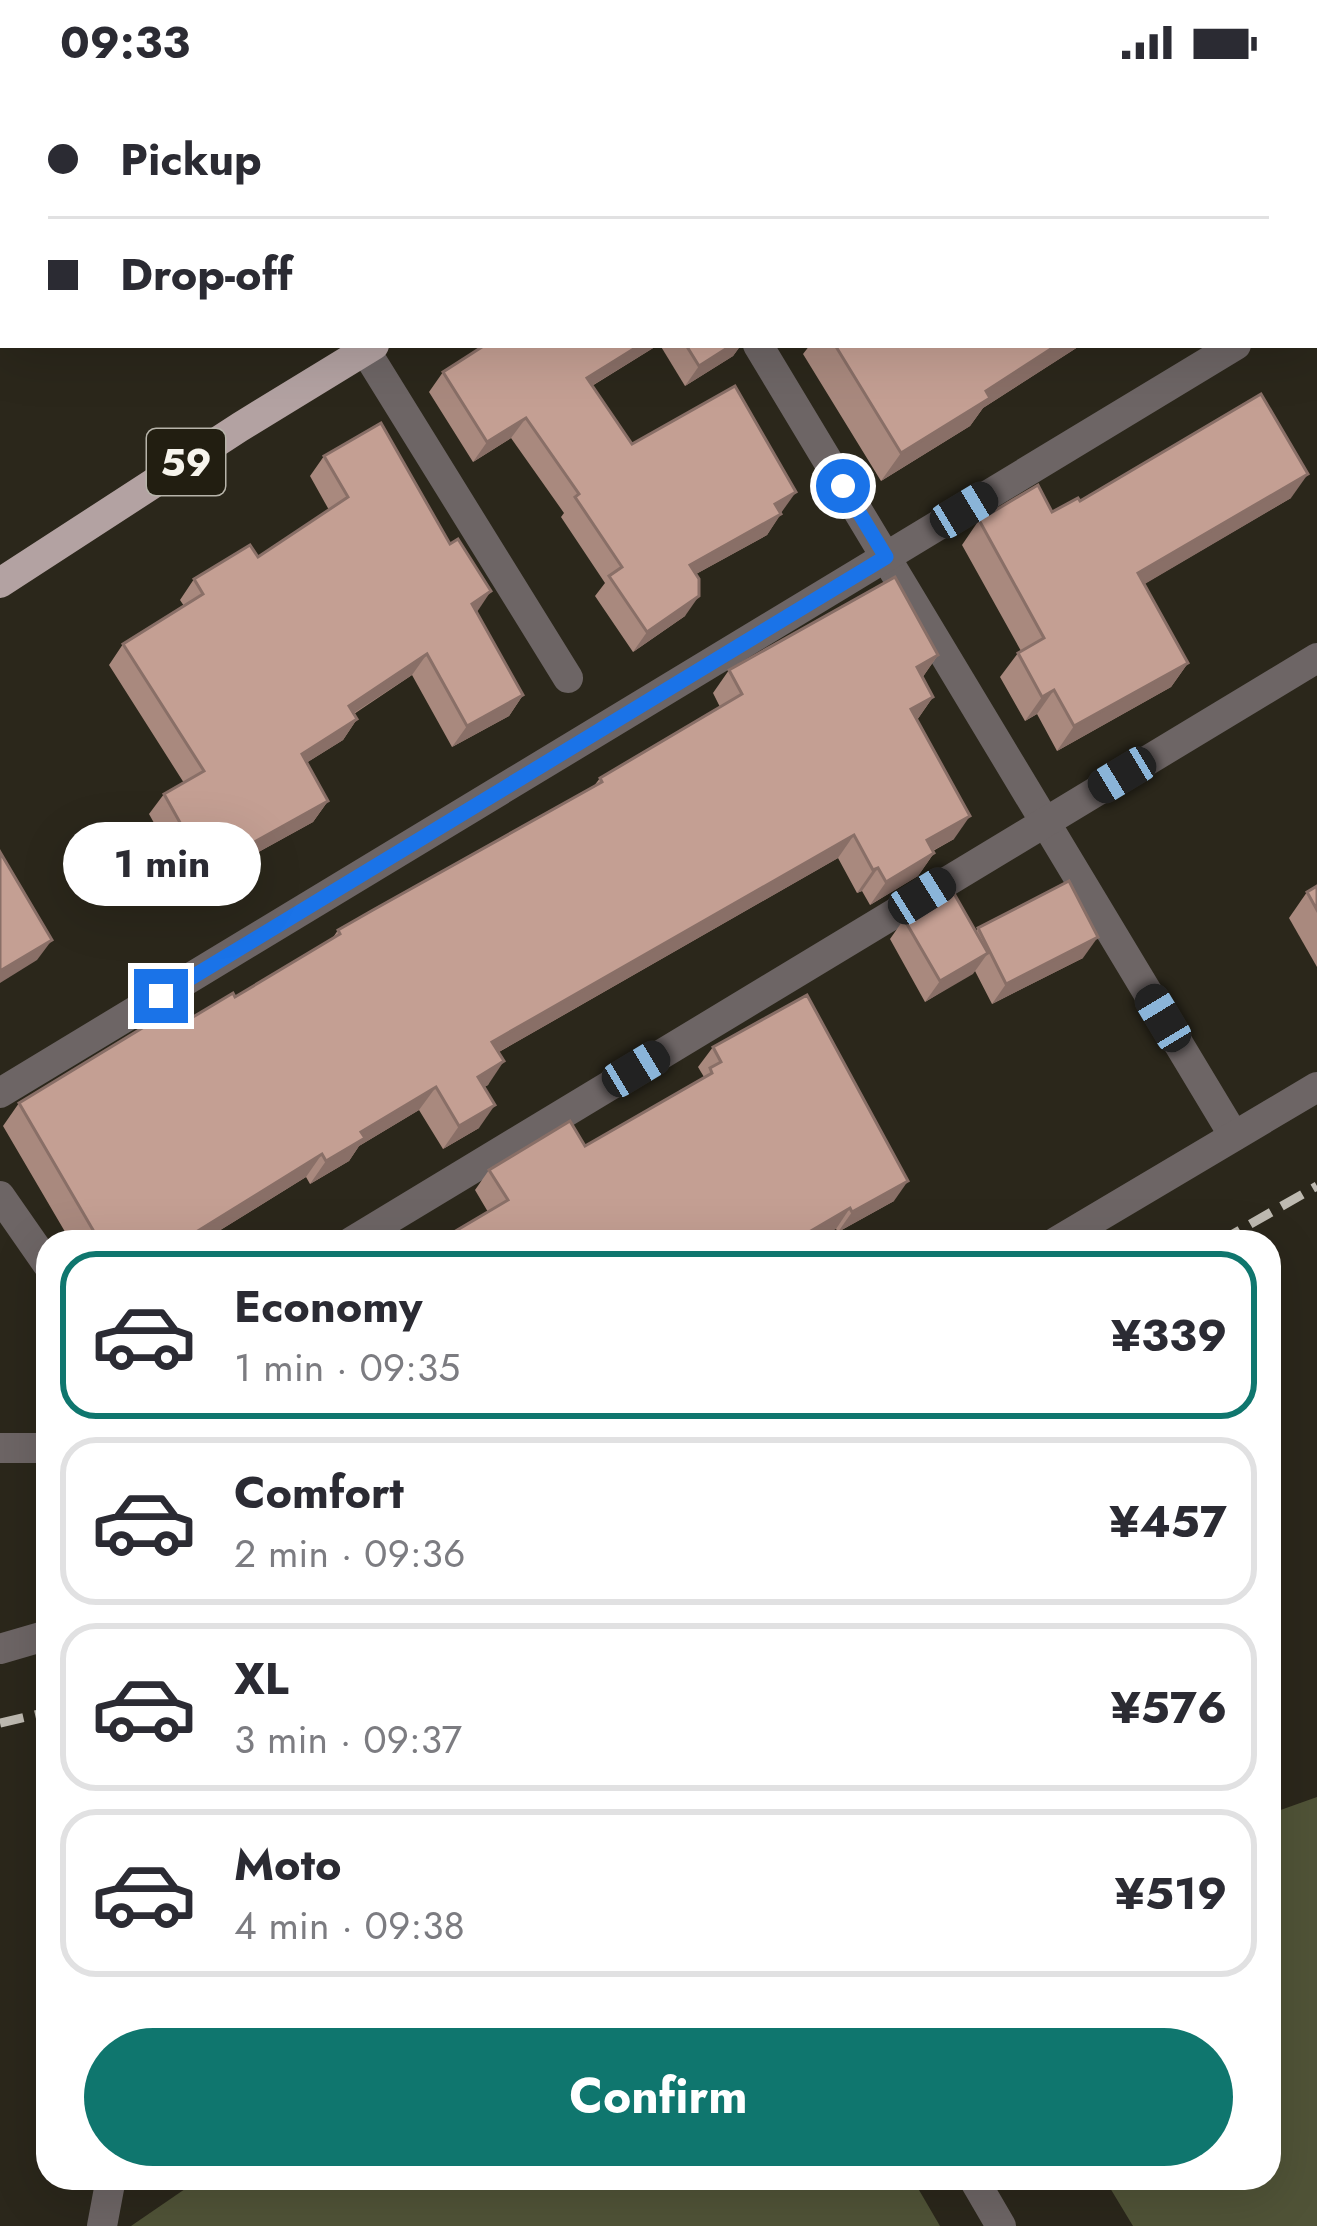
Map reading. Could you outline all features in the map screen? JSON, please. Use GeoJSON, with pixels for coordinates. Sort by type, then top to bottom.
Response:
{"type":"FeatureCollection","features":[{"type":"Feature","properties":{"kind":"main road","name":"59"},"geometry":{"type":"LineString","coordinates":[[0,583],[369,348]]}},
{"type":"Feature","properties":{"kind":"street"},"geometry":{"type":"LineString","coordinates":[[369,348],[568,678]]}},
{"type":"Feature","properties":{"kind":"street"},"geometry":{"type":"LineString","coordinates":[[760,348],[1234,1136]]}},
{"type":"Feature","properties":{"kind":"street"},"geometry":{"type":"LineString","coordinates":[[0,1094],[1231,348]]}},
{"type":"Feature","properties":{"kind":"street"},"geometry":{"type":"LineString","coordinates":[[371,1230],[1317,658]]}},
{"type":"Feature","properties":{"kind":"street"},"geometry":{"type":"LineString","coordinates":[[1076,1230],[1317,1088]]}},
{"type":"Feature","properties":{"kind":"street"},"geometry":{"type":"LineString","coordinates":[[0,1196],[36,1248]]}},
{"type":"Feature","properties":{"kind":"street"},"geometry":{"type":"LineString","coordinates":[[0,1448],[36,1448]]}},
{"type":"Feature","properties":{"kind":"street"},"geometry":{"type":"LineString","coordinates":[[0,1649],[36,1638]]}},
{"type":"Feature","properties":{"kind":"street"},"geometry":{"type":"LineString","coordinates":[[102,2226],[109,2190]]}},
{"type":"Feature","properties":{"kind":"street"},"geometry":{"type":"LineString","coordinates":[[980,2190],[1001,2226]]}},
{"type":"Feature","properties":{"kind":"green space"},"geometry":{"type":"Polygon","coordinates":[[[1317,1797],[1317,2226],[1133,2226],[1111,2190],[1281,2190],[1281,1810],[1317,1797]]]}},
{"type":"Feature","properties":{"kind":"green space"},"geometry":{"type":"Polygon","coordinates":[[[184,2190],[919,2190],[940,2226],[131,2226],[184,2190]]]}},
{"type":"Feature","properties":{"kind":"building"},"geometry":{"type":"Polygon","coordinates":[[[480,348],[635,348],[587,378],[632,444],[735,386],[796,492],[775,504],[781,514],[690,565],[699,579],[699,596],[647,632],[609,576],[622,567],[526,418],[487,442],[443,372],[480,348]]]}},
{"type":"Feature","properties":{"kind":"building"},"geometry":{"type":"Polygon","coordinates":[[[688,348],[727,348],[699,366],[688,348]]]}},
{"type":"Feature","properties":{"kind":"building"},"geometry":{"type":"Polygon","coordinates":[[[837,348],[1052,348],[986,391],[990,398],[901,453],[837,348]]]}},
{"type":"Feature","properties":{"kind":"building"},"geometry":{"type":"Polygon","coordinates":[[[1261,394],[1308,474],[1138,573],[1188,663],[1074,726],[1054,690],[1042,697],[1018,653],[1044,638],[979,520],[1038,485],[1052,512],[1080,501],[1261,394]]]}},
{"type":"Feature","properties":{"kind":"building"},"geometry":{"type":"Polygon","coordinates":[[[381,423],[450,544],[458,539],[491,591],[472,604],[523,695],[467,726],[427,654],[349,706],[357,719],[302,754],[328,801],[206,869],[164,794],[204,771],[123,644],[203,594],[194,579],[250,545],[258,557],[348,497],[324,456],[381,423]]]}},
{"type":"Feature","properties":{"kind":"building"},"geometry":{"type":"Polygon","coordinates":[[[895,577],[938,655],[917,667],[933,697],[911,709],[970,816],[927,840],[934,853],[886,882],[878,868],[873,870],[854,835],[492,1042],[504,1061],[478,1077],[495,1105],[459,1126],[436,1087],[361,1132],[365,1138],[326,1161],[322,1154],[199,1230],[93,1230],[19,1103],[180,1005],[188,1020],[233,993],[235,997],[340,934],[338,930],[602,782],[600,778],[742,694],[729,670],[895,577]]]}},
{"type":"Feature","properties":{"kind":"building"},"geometry":{"type":"Polygon","coordinates":[[[0,852],[52,940],[0,971],[0,852]]]}},
{"type":"Feature","properties":{"kind":"building"},"geometry":{"type":"Polygon","coordinates":[[[1069,881],[1098,937],[1006,984],[978,928],[1069,881]]]}},
{"type":"Feature","properties":{"kind":"building"},"geometry":{"type":"Polygon","coordinates":[[[1317,886],[1317,910],[1307,892],[1317,886]]]}},
{"type":"Feature","properties":{"kind":"building"},"geometry":{"type":"Polygon","coordinates":[[[952,890],[988,953],[940,981],[904,919],[952,890]]]}},
{"type":"Feature","properties":{"kind":"building"},"geometry":{"type":"Polygon","coordinates":[[[807,995],[908,1181],[812,1230],[457,1230],[508,1200],[489,1170],[570,1121],[585,1146],[712,1073],[710,1068],[721,1062],[713,1047],[807,995]]]}},
{"type":"Feature","properties":{"kind":"railway"},"geometry":{"type":"LineString","coordinates":[[1240,1230],[1317,1186]]}},
{"type":"Feature","properties":{"kind":"railway"},"geometry":{"type":"LineString","coordinates":[[0,1723],[36,1715]]}},
{"type":"Feature","properties":{"kind":"route"},"geometry":{"type":"LineString","coordinates":[[161,996],[886,557],[843,486]]}}]}
